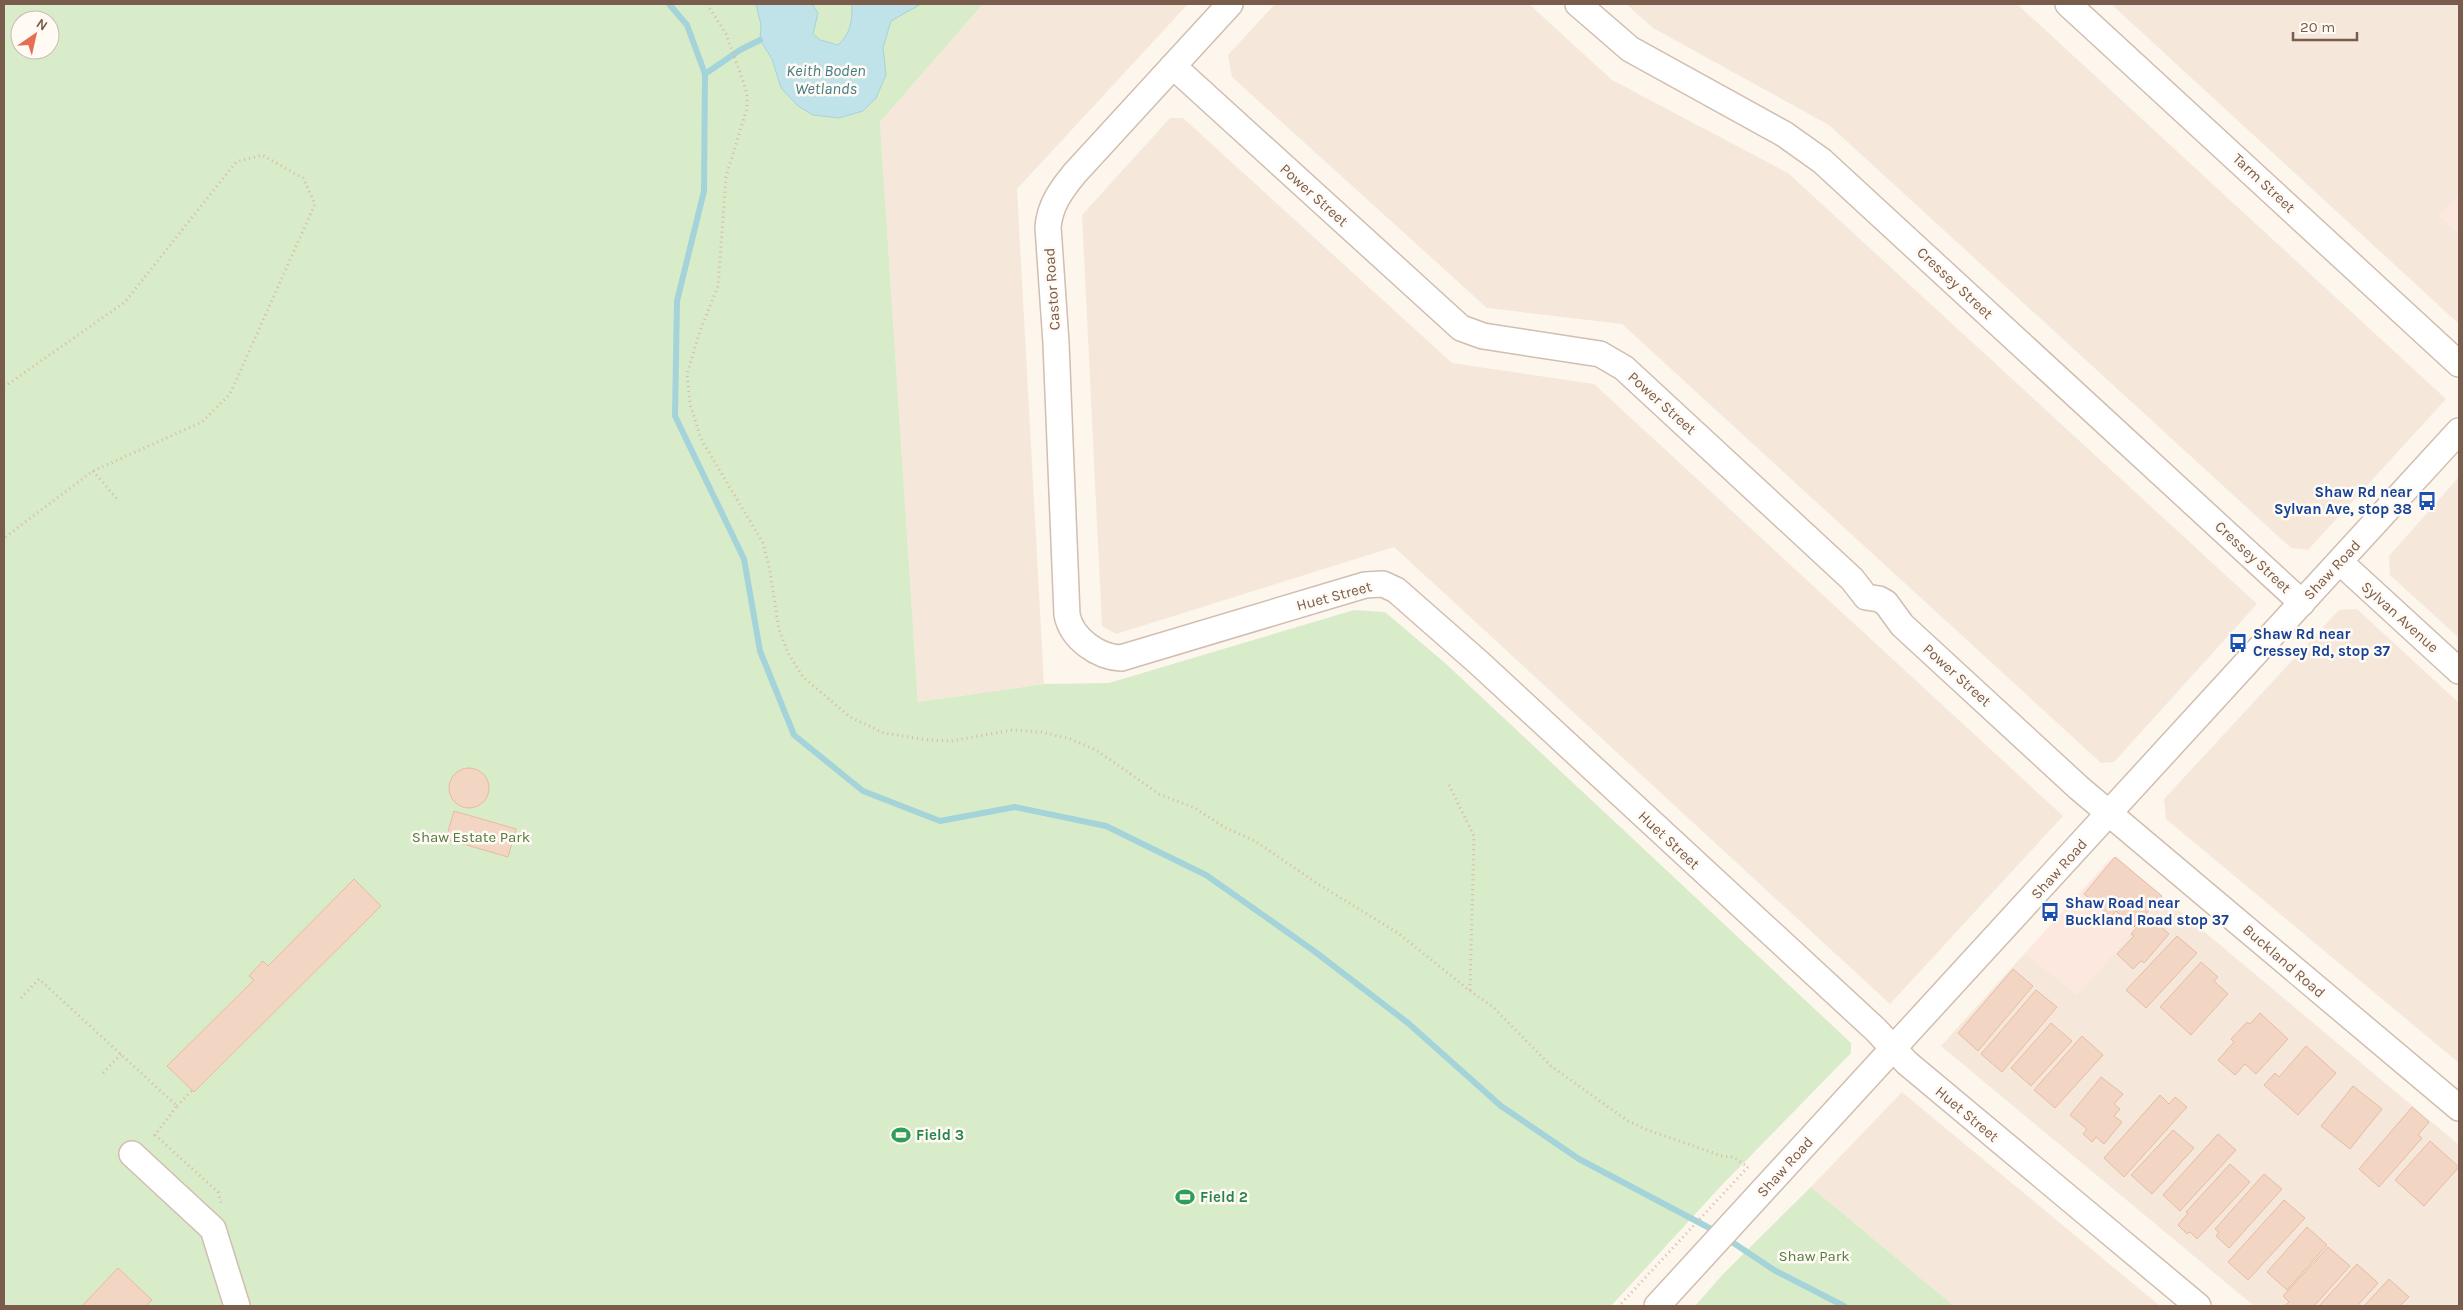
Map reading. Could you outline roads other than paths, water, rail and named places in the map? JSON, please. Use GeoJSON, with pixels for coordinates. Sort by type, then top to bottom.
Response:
{"type":"FeatureCollection","features":[{"type":"Feature","properties":{"kind":"street","name":"Castor Road"},"geometry":{"type":"LineString","coordinates":[[1078,638],[1072,630],[1067,615],[1056,342],[1048,233],[1049,216],[1056,198],[1075,173],[1230,4]]}},
{"type":"Feature","properties":{"kind":"street","name":"Cressey Street"},"geometry":{"type":"LineString","coordinates":[[1578,4],[1630,49],[1784,134],[1822,161],[2302,603]]}},
{"type":"Feature","properties":{"kind":"street","name":"Tarm Street"},"geometry":{"type":"LineString","coordinates":[[2068,4],[2459,364]]}},
{"type":"Feature","properties":{"kind":"street","name":"Power Street"},"geometry":{"type":"LineString","coordinates":[[1173,66],[1460,328],[1483,336],[1600,354],[1624,368],[1852,579],[1866,597],[1886,603],[1902,625],[2079,788],[2110,812]]}},
{"type":"Feature","properties":{"kind":"street","name":"Shaw Road"},"geometry":{"type":"LineString","coordinates":[[1658,1306],[2459,432]]}},
{"type":"Feature","properties":{"kind":"street","name":"Sylvan Avenue"},"geometry":{"type":"LineString","coordinates":[[2340,562],[2459,671]]}},
{"type":"Feature","properties":{"kind":"street","name":"Huet Street"},"geometry":{"type":"LineString","coordinates":[[1078,638],[1110,656],[1122,658],[1355,587],[1376,584],[1390,587],[1478,662],[1894,1049],[1913,1069],[2198,1306]]}},
{"type":"Feature","properties":{"kind":"street","name":"Buckland Road"},"geometry":{"type":"LineString","coordinates":[[2110,812],[2459,1108]]}},
{"type":"Feature","properties":{"kind":"street"},"geometry":{"type":"LineString","coordinates":[[132,1154],[213,1229],[237,1306]]}},
{"type":"Feature","properties":{"kind":"water","name":"Keith Boden Wetlands"},"geometry":{"type":"Polygon","coordinates":[[[756,4],[812,4],[818,13],[813,34],[820,40],[838,45],[846,36],[850,26],[852,4],[921,4],[891,21],[883,48],[886,75],[876,98],[863,111],[839,118],[813,115],[798,106],[781,88],[772,59],[760,40],[761,25],[756,4]]]}},
{"type":"Feature","properties":{"kind":"waterway"},"geometry":{"type":"LineString","coordinates":[[669,4],[687,25],[705,74],[704,191],[677,301],[675,416],[744,559],[760,651],[794,735],[863,791],[940,821],[1015,807],[1106,826],[1206,875],[1314,951],[1408,1023],[1501,1106],[1579,1159],[1717,1232]]}},
{"type":"Feature","properties":{"kind":"waterway"},"geometry":{"type":"LineString","coordinates":[[705,74],[740,50],[760,40]]}},
{"type":"Feature","properties":{"kind":"waterway"},"geometry":{"type":"LineString","coordinates":[[1726,1238],[1774,1270],[1844,1306]]}},
{"type":"Feature","properties":{"kind":"place","name":"Shaw Rd near Sylvan Ave, stop 38"},"geometry":{"type":"Point","coordinates":[2427,501]}},
{"type":"Feature","properties":{"kind":"place","name":"Shaw Rd near Cressey Rd, stop 37"},"geometry":{"type":"Point","coordinates":[2238,643]}},
{"type":"Feature","properties":{"kind":"place","name":"Shaw Road near Buckland Road stop 37"},"geometry":{"type":"Point","coordinates":[2050,912]}},
{"type":"Feature","properties":{"kind":"place","name":"Field 3"},"geometry":{"type":"Point","coordinates":[901,1135]}},
{"type":"Feature","properties":{"kind":"place","name":"Field 2"},"geometry":{"type":"Point","coordinates":[1185,1197]}},
{"type":"Feature","properties":{"kind":"park label","name":"Shaw Estate Park"},"geometry":{"type":"Point","coordinates":[471,837]}},
{"type":"Feature","properties":{"kind":"park label","name":"Shaw Park"},"geometry":{"type":"Point","coordinates":[1814,1256]}}]}
